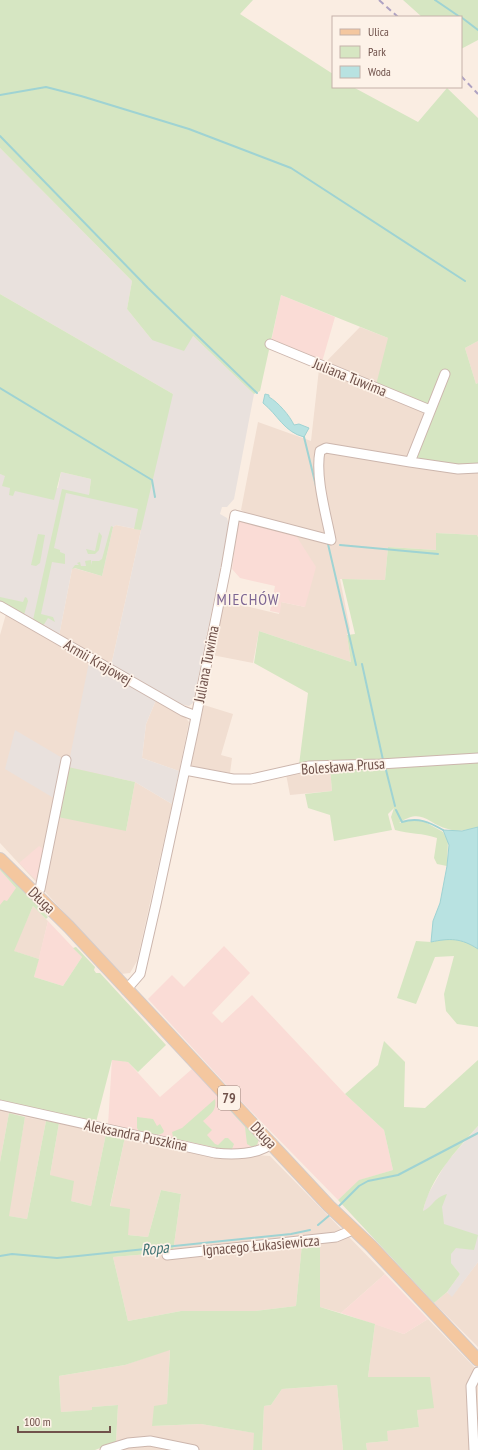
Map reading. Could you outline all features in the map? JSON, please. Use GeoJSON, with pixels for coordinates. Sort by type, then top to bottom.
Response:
{"type":"FeatureCollection","features":[{"type":"Feature","properties":{"kind":"main road","name":"Długa"},"geometry":{"type":"LineString","coordinates":[[0,859],[69,927],[126,990],[272,1143],[338,1216],[380,1255],[478,1360]]}},
{"type":"Feature","properties":{"kind":"street","name":"Juliana Tuwima"},"geometry":{"type":"LineString","coordinates":[[270,344],[430,410]]}},
{"type":"Feature","properties":{"kind":"street"},"geometry":{"type":"LineString","coordinates":[[410,462],[445,374]]}},
{"type":"Feature","properties":{"kind":"street","name":"Juliana Tuwima"},"geometry":{"type":"LineString","coordinates":[[126,990],[138,978],[142,966],[185,770],[226,568],[235,515],[331,540],[322,492],[318,459],[320,451],[326,448],[458,469],[478,468]]}},
{"type":"Feature","properties":{"kind":"street","name":"Armii Krajowej"},"geometry":{"type":"LineString","coordinates":[[0,606],[183,711],[196,716]]}},
{"type":"Feature","properties":{"kind":"street","name":"Bolesława Prusa"},"geometry":{"type":"LineString","coordinates":[[185,770],[233,779],[251,779],[309,766],[478,758]]}},
{"type":"Feature","properties":{"kind":"street"},"geometry":{"type":"LineString","coordinates":[[36,894],[40,889],[66,760]]}},
{"type":"Feature","properties":{"kind":"street","name":"Aleksandra Puszkina"},"geometry":{"type":"LineString","coordinates":[[0,1105],[215,1153],[241,1153],[264,1148],[272,1143]]}},
{"type":"Feature","properties":{"kind":"street","name":"Ignacego Łukasiewicza"},"geometry":{"type":"LineString","coordinates":[[167,1254],[336,1238],[348,1232],[352,1228]]}},
{"type":"Feature","properties":{"kind":"street"},"geometry":{"type":"LineString","coordinates":[[474,1450],[471,1386],[478,1372]]}},
{"type":"Feature","properties":{"kind":"street"},"geometry":{"type":"LineString","coordinates":[[105,1450],[128,1442],[150,1441],[194,1450]]}},
{"type":"Feature","properties":{"kind":"shaded area"},"geometry":{"type":"Polygon","coordinates":[[[0,148],[132,281],[127,309],[152,340],[193,336],[254,394],[234,499],[227,507],[222,507],[220,514],[227,518],[229,525],[193,703],[189,706],[175,703],[111,666],[141,530],[116,525],[113,527],[102,576],[75,568],[72,569],[59,636],[0,601],[0,474],[58,488],[61,472],[91,479],[89,495],[173,394],[0,294],[0,148]]]}},
{"type":"Feature","properties":{"kind":"shaded area"},"geometry":{"type":"Polygon","coordinates":[[[281,295],[335,317],[322,362],[271,342],[281,295]]]}},
{"type":"Feature","properties":{"kind":"shaded area"},"geometry":{"type":"Polygon","coordinates":[[[360,327],[388,338],[434,409],[478,466],[478,537],[477,535],[436,533],[436,550],[388,547],[385,580],[340,579],[350,629],[347,635],[351,662],[259,631],[253,663],[212,655],[224,601],[279,614],[281,602],[305,607],[246,513],[241,510],[258,422],[311,441],[319,369],[360,327]]]}},
{"type":"Feature","properties":{"kind":"shaded area"},"geometry":{"type":"Polygon","coordinates":[[[478,341],[478,383],[476,384],[465,348],[478,341]]]}},
{"type":"Feature","properties":{"kind":"shaded area"},"geometry":{"type":"Polygon","coordinates":[[[247,518],[295,534],[316,567],[305,607],[281,602],[280,613],[270,611],[275,586],[240,578],[232,569],[238,522],[247,518]]]}},
{"type":"Feature","properties":{"kind":"shaded area"},"geometry":{"type":"Polygon","coordinates":[[[116,525],[141,530],[111,666],[59,636],[72,569],[74,568],[102,576],[113,527],[116,525]]]}},
{"type":"Feature","properties":{"kind":"shaded area"},"geometry":{"type":"Polygon","coordinates":[[[6,614],[89,662],[126,831],[135,782],[172,804],[137,961],[130,973],[121,974],[0,843],[0,635],[6,614]]]}},
{"type":"Feature","properties":{"kind":"shaded area"},"geometry":{"type":"Polygon","coordinates":[[[89,662],[156,700],[146,724],[142,758],[179,771],[172,804],[135,782],[68,767],[89,662]]]}},
{"type":"Feature","properties":{"kind":"shaded area"},"geometry":{"type":"Polygon","coordinates":[[[156,700],[185,717],[189,722],[179,771],[142,758],[146,724],[156,700]]]}},
{"type":"Feature","properties":{"kind":"shaded area"},"geometry":{"type":"Polygon","coordinates":[[[204,705],[233,714],[221,755],[232,758],[230,773],[191,766],[204,705]]]}},
{"type":"Feature","properties":{"kind":"shaded area"},"geometry":{"type":"Polygon","coordinates":[[[15,730],[64,759],[57,800],[5,769],[15,730]]]}},
{"type":"Feature","properties":{"kind":"shaded area"},"geometry":{"type":"Polygon","coordinates":[[[330,768],[332,791],[290,795],[286,774],[330,768]]]}},
{"type":"Feature","properties":{"kind":"shaded area"},"geometry":{"type":"Polygon","coordinates":[[[39,846],[46,851],[39,883],[19,863],[39,846]]]}},
{"type":"Feature","properties":{"kind":"shaded area"},"geometry":{"type":"Polygon","coordinates":[[[0,870],[17,889],[0,911],[0,870]]]}},
{"type":"Feature","properties":{"kind":"shaded area"},"geometry":{"type":"Polygon","coordinates":[[[33,906],[48,921],[39,959],[13,951],[33,906]]]}},
{"type":"Feature","properties":{"kind":"shaded area"},"geometry":{"type":"Polygon","coordinates":[[[48,921],[82,957],[63,986],[34,977],[48,921]]]}},
{"type":"Feature","properties":{"kind":"shaded area"},"geometry":{"type":"Polygon","coordinates":[[[224,946],[250,973],[212,1013],[222,1023],[252,995],[345,1094],[384,1130],[393,1170],[360,1180],[338,1200],[242,1102],[148,999],[172,975],[184,987],[224,946]]]}},
{"type":"Feature","properties":{"kind":"shaded area"},"geometry":{"type":"Polygon","coordinates":[[[112,1059],[128,1062],[160,1097],[192,1069],[259,1139],[258,1144],[254,1147],[231,1152],[108,1125],[112,1059]]]}},
{"type":"Feature","properties":{"kind":"shaded area"},"geometry":{"type":"Polygon","coordinates":[[[0,1111],[9,1113],[0,1162],[0,1111]]]}},
{"type":"Feature","properties":{"kind":"shaded area"},"geometry":{"type":"Polygon","coordinates":[[[25,1117],[46,1121],[27,1219],[8,1216],[25,1117]]]}},
{"type":"Feature","properties":{"kind":"shaded area"},"geometry":{"type":"Polygon","coordinates":[[[59,1123],[106,1134],[91,1206],[71,1201],[50,1175],[59,1123]]]}},
{"type":"Feature","properties":{"kind":"shaded area"},"geometry":{"type":"Polygon","coordinates":[[[478,1126],[478,1262],[452,1297],[447,1292],[460,1274],[419,1226],[427,1196],[446,1163],[478,1126]]]}},
{"type":"Feature","properties":{"kind":"shaded area"},"geometry":{"type":"Polygon","coordinates":[[[125,1137],[216,1158],[257,1155],[270,1156],[385,1274],[341,1313],[320,1307],[320,1244],[302,1244],[296,1306],[255,1311],[181,1311],[128,1321],[113,1257],[173,1252],[181,1194],[161,1190],[148,1237],[128,1235],[110,1207],[125,1137]]]}},
{"type":"Feature","properties":{"kind":"shaded area"},"geometry":{"type":"Polygon","coordinates":[[[478,1262],[478,1347],[434,1303],[447,1292],[452,1296],[478,1262]]]}},
{"type":"Feature","properties":{"kind":"shaded area"},"geometry":{"type":"Polygon","coordinates":[[[385,1274],[428,1319],[404,1334],[341,1313],[385,1274]]]}},
{"type":"Feature","properties":{"kind":"shaded area"},"geometry":{"type":"Polygon","coordinates":[[[428,1319],[478,1371],[478,1450],[367,1450],[366,1443],[388,1441],[386,1431],[419,1427],[417,1410],[430,1377],[368,1377],[375,1324],[404,1334],[428,1319]]]}},
{"type":"Feature","properties":{"kind":"shaded area"},"geometry":{"type":"Polygon","coordinates":[[[170,1349],[167,1404],[153,1426],[201,1424],[255,1433],[253,1450],[118,1450],[116,1442],[118,1405],[92,1407],[92,1410],[61,1412],[59,1376],[125,1365],[170,1349]]]}},
{"type":"Feature","properties":{"kind":"shaded area"},"geometry":{"type":"Polygon","coordinates":[[[337,1385],[343,1450],[262,1450],[264,1406],[271,1405],[282,1389],[337,1385]]]}},
{"type":"Feature","properties":{"kind":"green space"},"geometry":{"type":"Polygon","coordinates":[[[0,0],[253,0],[240,14],[332,73],[332,88],[355,88],[418,122],[447,88],[478,118],[478,341],[465,348],[476,384],[478,383],[478,466],[459,466],[414,460],[433,409],[376,385],[388,338],[281,295],[260,391],[254,394],[193,336],[184,351],[152,340],[127,309],[132,281],[0,148],[0,0]]]}},
{"type":"Feature","properties":{"kind":"green space"},"geometry":{"type":"Polygon","coordinates":[[[403,0],[478,0],[478,40],[462,48],[462,16],[421,16],[403,0]]]}},
{"type":"Feature","properties":{"kind":"green space"},"geometry":{"type":"Polygon","coordinates":[[[0,294],[173,394],[141,530],[134,529],[138,509],[66,493],[54,548],[65,554],[65,564],[52,562],[41,614],[53,617],[55,622],[48,618],[43,626],[33,620],[62,489],[89,495],[91,479],[61,472],[54,500],[15,491],[13,496],[9,495],[10,488],[2,486],[5,476],[0,474],[0,294]]]}},
{"type":"Feature","properties":{"kind":"green space"},"geometry":{"type":"Polygon","coordinates":[[[111,526],[113,527],[102,576],[75,568],[72,569],[75,565],[79,565],[77,563],[80,562],[81,566],[86,566],[85,561],[91,560],[91,565],[92,561],[99,561],[102,559],[111,526]]]}},
{"type":"Feature","properties":{"kind":"green space"},"geometry":{"type":"Polygon","coordinates":[[[99,532],[102,536],[99,550],[95,554],[88,554],[86,549],[95,551],[99,532]]]}},
{"type":"Feature","properties":{"kind":"green space"},"geometry":{"type":"Polygon","coordinates":[[[436,533],[477,535],[478,537],[478,827],[463,830],[452,830],[441,827],[425,818],[414,816],[399,823],[414,820],[425,822],[443,832],[448,841],[447,866],[437,864],[434,858],[437,838],[395,830],[391,817],[394,808],[388,814],[392,830],[334,841],[330,815],[308,808],[305,794],[332,791],[330,768],[299,765],[308,693],[254,663],[259,631],[351,662],[347,635],[355,634],[342,579],[385,580],[388,547],[436,550],[436,533]]]}},
{"type":"Feature","properties":{"kind":"green space"},"geometry":{"type":"Polygon","coordinates":[[[38,534],[45,535],[40,563],[36,566],[31,565],[38,534]]]}},
{"type":"Feature","properties":{"kind":"green space"},"geometry":{"type":"Polygon","coordinates":[[[0,597],[23,602],[25,597],[27,598],[28,601],[24,615],[0,602],[0,597]]]}},
{"type":"Feature","properties":{"kind":"green space"},"geometry":{"type":"Polygon","coordinates":[[[68,767],[135,782],[126,831],[58,817],[68,767]]]}},
{"type":"Feature","properties":{"kind":"green space"},"geometry":{"type":"Polygon","coordinates":[[[0,866],[48,917],[46,919],[33,906],[14,951],[39,959],[34,977],[63,986],[82,957],[73,948],[76,947],[95,967],[94,970],[96,973],[100,973],[166,1045],[138,1072],[128,1062],[112,1060],[96,1122],[0,1101],[0,905],[4,900],[7,901],[16,888],[0,870],[0,866]]]}},
{"type":"Feature","properties":{"kind":"green space"},"geometry":{"type":"Polygon","coordinates":[[[450,938],[469,943],[478,949],[478,1027],[457,1024],[446,1011],[444,994],[454,956],[435,957],[416,1004],[397,998],[416,941],[431,942],[450,938]]]}},
{"type":"Feature","properties":{"kind":"green space"},"geometry":{"type":"Polygon","coordinates":[[[384,1041],[405,1062],[404,1107],[425,1108],[478,1060],[478,1126],[453,1155],[438,1176],[423,1211],[436,1200],[447,1194],[442,1207],[444,1224],[478,1235],[474,1250],[456,1248],[451,1254],[451,1263],[460,1274],[447,1292],[434,1303],[338,1200],[359,1180],[393,1170],[384,1130],[345,1094],[378,1065],[384,1041]]]}},
{"type":"Feature","properties":{"kind":"green space"},"geometry":{"type":"Polygon","coordinates":[[[215,1099],[214,1109],[203,1121],[212,1130],[207,1135],[215,1144],[218,1145],[225,1138],[228,1138],[234,1144],[232,1149],[222,1149],[176,1139],[173,1137],[172,1132],[182,1128],[215,1099]]]}},
{"type":"Feature","properties":{"kind":"green space"},"geometry":{"type":"Polygon","coordinates":[[[224,1102],[259,1139],[257,1145],[252,1147],[247,1144],[245,1127],[223,1103],[224,1102]]]}},
{"type":"Feature","properties":{"kind":"green space"},"geometry":{"type":"Polygon","coordinates":[[[9,1113],[25,1117],[9,1216],[27,1219],[46,1121],[59,1123],[50,1175],[74,1181],[71,1201],[91,1206],[106,1134],[125,1137],[110,1206],[130,1209],[128,1235],[148,1237],[161,1190],[181,1194],[173,1252],[113,1257],[128,1321],[181,1311],[255,1311],[296,1306],[302,1244],[320,1244],[320,1307],[375,1324],[368,1377],[430,1377],[434,1408],[417,1410],[419,1427],[387,1431],[388,1441],[366,1443],[367,1450],[343,1450],[337,1385],[282,1389],[271,1405],[264,1406],[262,1450],[253,1450],[254,1433],[201,1424],[152,1426],[154,1406],[167,1404],[170,1350],[125,1365],[59,1376],[61,1412],[92,1410],[92,1407],[118,1405],[116,1442],[95,1450],[0,1450],[0,1162],[9,1113]]]}},
{"type":"Feature","properties":{"kind":"green space"},"geometry":{"type":"Polygon","coordinates":[[[137,1117],[153,1119],[157,1126],[160,1124],[164,1131],[163,1133],[158,1135],[139,1131],[137,1128],[137,1117]]]}},
{"type":"Feature","properties":{"kind":"water"},"geometry":{"type":"Polygon","coordinates":[[[265,394],[269,395],[269,397],[280,406],[294,425],[299,424],[309,428],[304,437],[297,435],[286,427],[263,403],[265,394]]]}},
{"type":"Feature","properties":{"kind":"water"},"geometry":{"type":"Polygon","coordinates":[[[478,827],[478,949],[472,945],[455,940],[431,942],[433,921],[440,903],[447,866],[449,845],[443,830],[462,831],[478,827]]]}},
{"type":"Feature","properties":{"kind":"waterway"},"geometry":{"type":"LineString","coordinates":[[435,0],[459,16]]}},
{"type":"Feature","properties":{"kind":"waterway"},"geometry":{"type":"LineString","coordinates":[[462,18],[478,30]]}},
{"type":"Feature","properties":{"kind":"waterway"},"geometry":{"type":"LineString","coordinates":[[0,95],[46,87],[81,96],[189,129],[291,168],[465,281]]}},
{"type":"Feature","properties":{"kind":"waterway"},"geometry":{"type":"LineString","coordinates":[[0,136],[148,288],[257,393]]}},
{"type":"Feature","properties":{"kind":"waterway"},"geometry":{"type":"LineString","coordinates":[[0,388],[152,480],[155,497]]}},
{"type":"Feature","properties":{"kind":"waterway"},"geometry":{"type":"LineString","coordinates":[[304,437],[316,486]]}},
{"type":"Feature","properties":{"kind":"waterway"},"geometry":{"type":"LineString","coordinates":[[328,544],[356,665]]}},
{"type":"Feature","properties":{"kind":"waterway"},"geometry":{"type":"LineString","coordinates":[[340,545],[438,554]]}},
{"type":"Feature","properties":{"kind":"waterway"},"geometry":{"type":"LineString","coordinates":[[362,664],[383,760]]}},
{"type":"Feature","properties":{"kind":"waterway"},"geometry":{"type":"LineString","coordinates":[[385,766],[395,806]]}},
{"type":"Feature","properties":{"kind":"waterway"},"geometry":{"type":"LineString","coordinates":[[396,810],[402,822],[418,820],[443,830]]}},
{"type":"Feature","properties":{"kind":"waterway","name":"Ropa"},"geometry":{"type":"LineString","coordinates":[[337,1208],[359,1186],[368,1181],[398,1175],[478,1133]]}},
{"type":"Feature","properties":{"kind":"waterway","name":"Ropa"},"geometry":{"type":"LineString","coordinates":[[318,1225],[331,1214]]}},
{"type":"Feature","properties":{"kind":"waterway","name":"Ropa"},"geometry":{"type":"LineString","coordinates":[[0,1256],[12,1254],[57,1258],[291,1234],[310,1230]]}},
{"type":"Feature","properties":{"kind":"railway"},"geometry":{"type":"LineString","coordinates":[[379,0],[397,16]]}},
{"type":"Feature","properties":{"kind":"railway"},"geometry":{"type":"LineString","coordinates":[[462,77],[478,94]]}},
{"type":"Feature","properties":{"kind":"district","name":"MIECHÓW"},"geometry":{"type":"Point","coordinates":[248,599]}}]}
